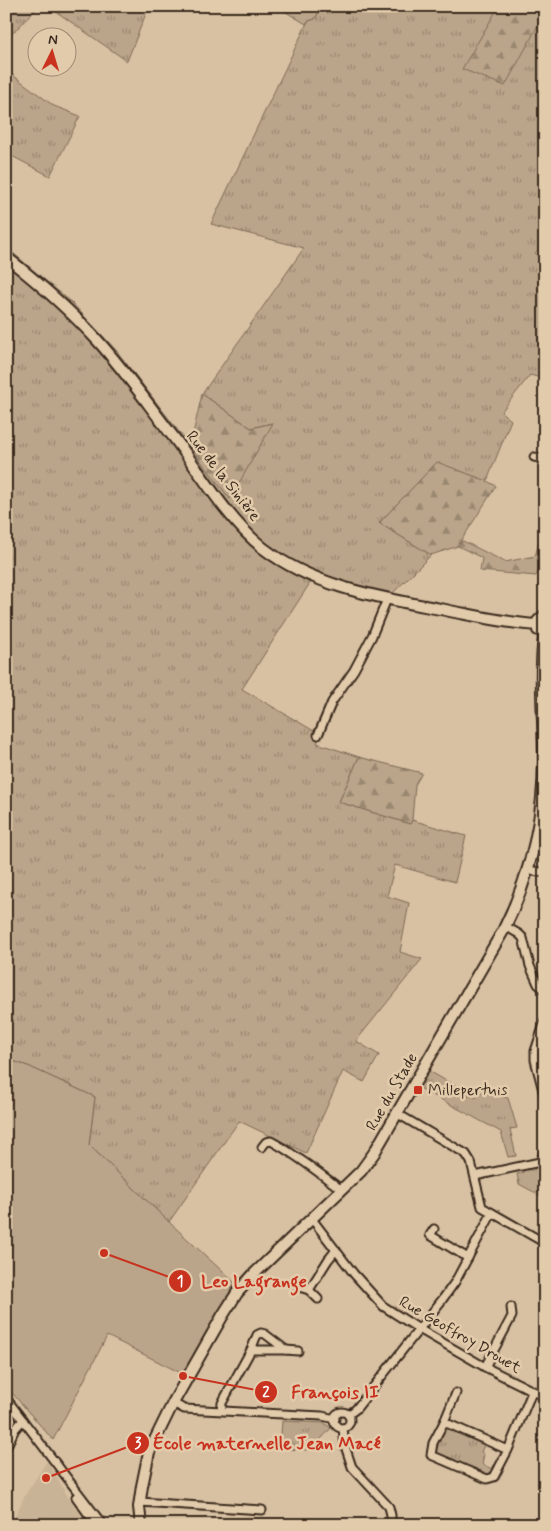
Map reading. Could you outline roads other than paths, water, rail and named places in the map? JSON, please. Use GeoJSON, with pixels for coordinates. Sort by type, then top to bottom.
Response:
{"type":"FeatureCollection","features":[{"type":"Feature","properties":{"kind":"street","name":"Rue de la Sinière"},"geometry":{"type":"LineString","coordinates":[[6,256],[62,304],[99,342],[197,467],[230,515],[261,546],[286,564],[323,581],[355,592],[507,622],[537,625]]}},
{"type":"Feature","properties":{"kind":"street"},"geometry":{"type":"LineString","coordinates":[[534,457],[545,458]]}},
{"type":"Feature","properties":{"kind":"street"},"geometry":{"type":"LineString","coordinates":[[318,734],[332,702],[354,670],[372,636],[387,599]]}},
{"type":"Feature","properties":{"kind":"street"},"geometry":{"type":"LineString","coordinates":[[545,615],[540,618],[537,625],[539,632],[545,637]]}},
{"type":"Feature","properties":{"kind":"street","name":"Rue du Stade"},"geometry":{"type":"LineString","coordinates":[[141,1525],[140,1504],[149,1452],[173,1403],[222,1315],[237,1293],[281,1247],[361,1171],[398,1114],[505,926],[528,870],[540,818],[544,760],[545,637]]}},
{"type":"Feature","properties":{"kind":"street"},"geometry":{"type":"LineString","coordinates":[[528,870],[545,873]]}},
{"type":"Feature","properties":{"kind":"street"},"geometry":{"type":"LineString","coordinates":[[505,926],[523,938],[534,975],[538,984],[545,990]]}},
{"type":"Feature","properties":{"kind":"street"},"geometry":{"type":"LineString","coordinates":[[545,1021],[534,1060],[545,1098]]}},
{"type":"Feature","properties":{"kind":"street"},"geometry":{"type":"LineString","coordinates":[[398,1114],[466,1154],[471,1162],[482,1207],[545,1243]]}},
{"type":"Feature","properties":{"kind":"street"},"geometry":{"type":"LineString","coordinates":[[262,1147],[266,1142],[270,1141],[282,1147],[303,1159],[342,1190]]}},
{"type":"Feature","properties":{"kind":"street"},"geometry":{"type":"LineString","coordinates":[[475,1176],[540,1162],[545,1151]]}},
{"type":"Feature","properties":{"kind":"street"},"geometry":{"type":"LineString","coordinates":[[348,1415],[356,1408],[455,1282],[492,1213]]}},
{"type":"Feature","properties":{"kind":"street","name":"Rue Geoffroy Drouet"},"geometry":{"type":"LineString","coordinates":[[312,1219],[354,1274],[383,1306],[485,1367],[545,1397]]}},
{"type":"Feature","properties":{"kind":"street"},"geometry":{"type":"LineString","coordinates":[[434,1229],[430,1235],[468,1258]]}},
{"type":"Feature","properties":{"kind":"street"},"geometry":{"type":"LineString","coordinates":[[309,1290],[336,1250]]}},
{"type":"Feature","properties":{"kind":"street"},"geometry":{"type":"LineString","coordinates":[[300,1287],[309,1290],[318,1299]]}},
{"type":"Feature","properties":{"kind":"street"},"geometry":{"type":"LineString","coordinates":[[485,1367],[512,1316],[511,1307]]}},
{"type":"Feature","properties":{"kind":"street"},"geometry":{"type":"LineString","coordinates":[[221,1410],[222,1403],[258,1335],[261,1333],[265,1334],[286,1350]]}},
{"type":"Feature","properties":{"kind":"street"},"geometry":{"type":"LineString","coordinates":[[251,1350],[298,1351]]}},
{"type":"Feature","properties":{"kind":"street"},"geometry":{"type":"LineString","coordinates":[[456,1393],[434,1443],[431,1455],[487,1479],[494,1477],[508,1450],[532,1392]]}},
{"type":"Feature","properties":{"kind":"street"},"geometry":{"type":"LineString","coordinates":[[6,1398],[103,1525]]}},
{"type":"Feature","properties":{"kind":"street"},"geometry":{"type":"LineString","coordinates":[[173,1403],[184,1408],[322,1416],[335,1419]]}},
{"type":"Feature","properties":{"kind":"street"},"geometry":{"type":"LineString","coordinates":[[8,1421],[17,1411]]}},
{"type":"Feature","properties":{"kind":"street"},"geometry":{"type":"LineString","coordinates":[[6,1412],[8,1421],[7,1446]]}},
{"type":"Feature","properties":{"kind":"street"},"geometry":{"type":"LineString","coordinates":[[343,1428],[337,1426],[335,1419],[339,1413],[348,1415]]}},
{"type":"Feature","properties":{"kind":"street"},"geometry":{"type":"LineString","coordinates":[[343,1428],[349,1424],[348,1415]]}},
{"type":"Feature","properties":{"kind":"street"},"geometry":{"type":"LineString","coordinates":[[444,1422],[508,1450]]}},
{"type":"Feature","properties":{"kind":"street"},"geometry":{"type":"LineString","coordinates":[[7,1446],[15,1429],[26,1423]]}},
{"type":"Feature","properties":{"kind":"street"},"geometry":{"type":"LineString","coordinates":[[26,1423],[96,1525]]}},
{"type":"Feature","properties":{"kind":"street"},"geometry":{"type":"LineString","coordinates":[[343,1428],[346,1452],[352,1467],[389,1507],[391,1525]]}},
{"type":"Feature","properties":{"kind":"street"},"geometry":{"type":"LineString","coordinates":[[140,1504],[262,1510]]}},
{"type":"Feature","properties":{"kind":"street","name":"Rue du Stade"},"geometry":{"type":"LineString","coordinates":[[132,1525],[140,1504]]}},
{"type":"Feature","properties":{"kind":"place","name":"Millepertuis"},"geometry":{"type":"Point","coordinates":[418,1090]}},
{"type":"Feature","properties":{"kind":"place","name":"Leo Lagrange"},"geometry":{"type":"Point","coordinates":[104,1253]}},
{"type":"Feature","properties":{"kind":"place","name":"François II"},"geometry":{"type":"Point","coordinates":[183,1376]}},
{"type":"Feature","properties":{"kind":"place","name":"École maternelle Jean Macé"},"geometry":{"type":"Point","coordinates":[46,1478]}}]}
